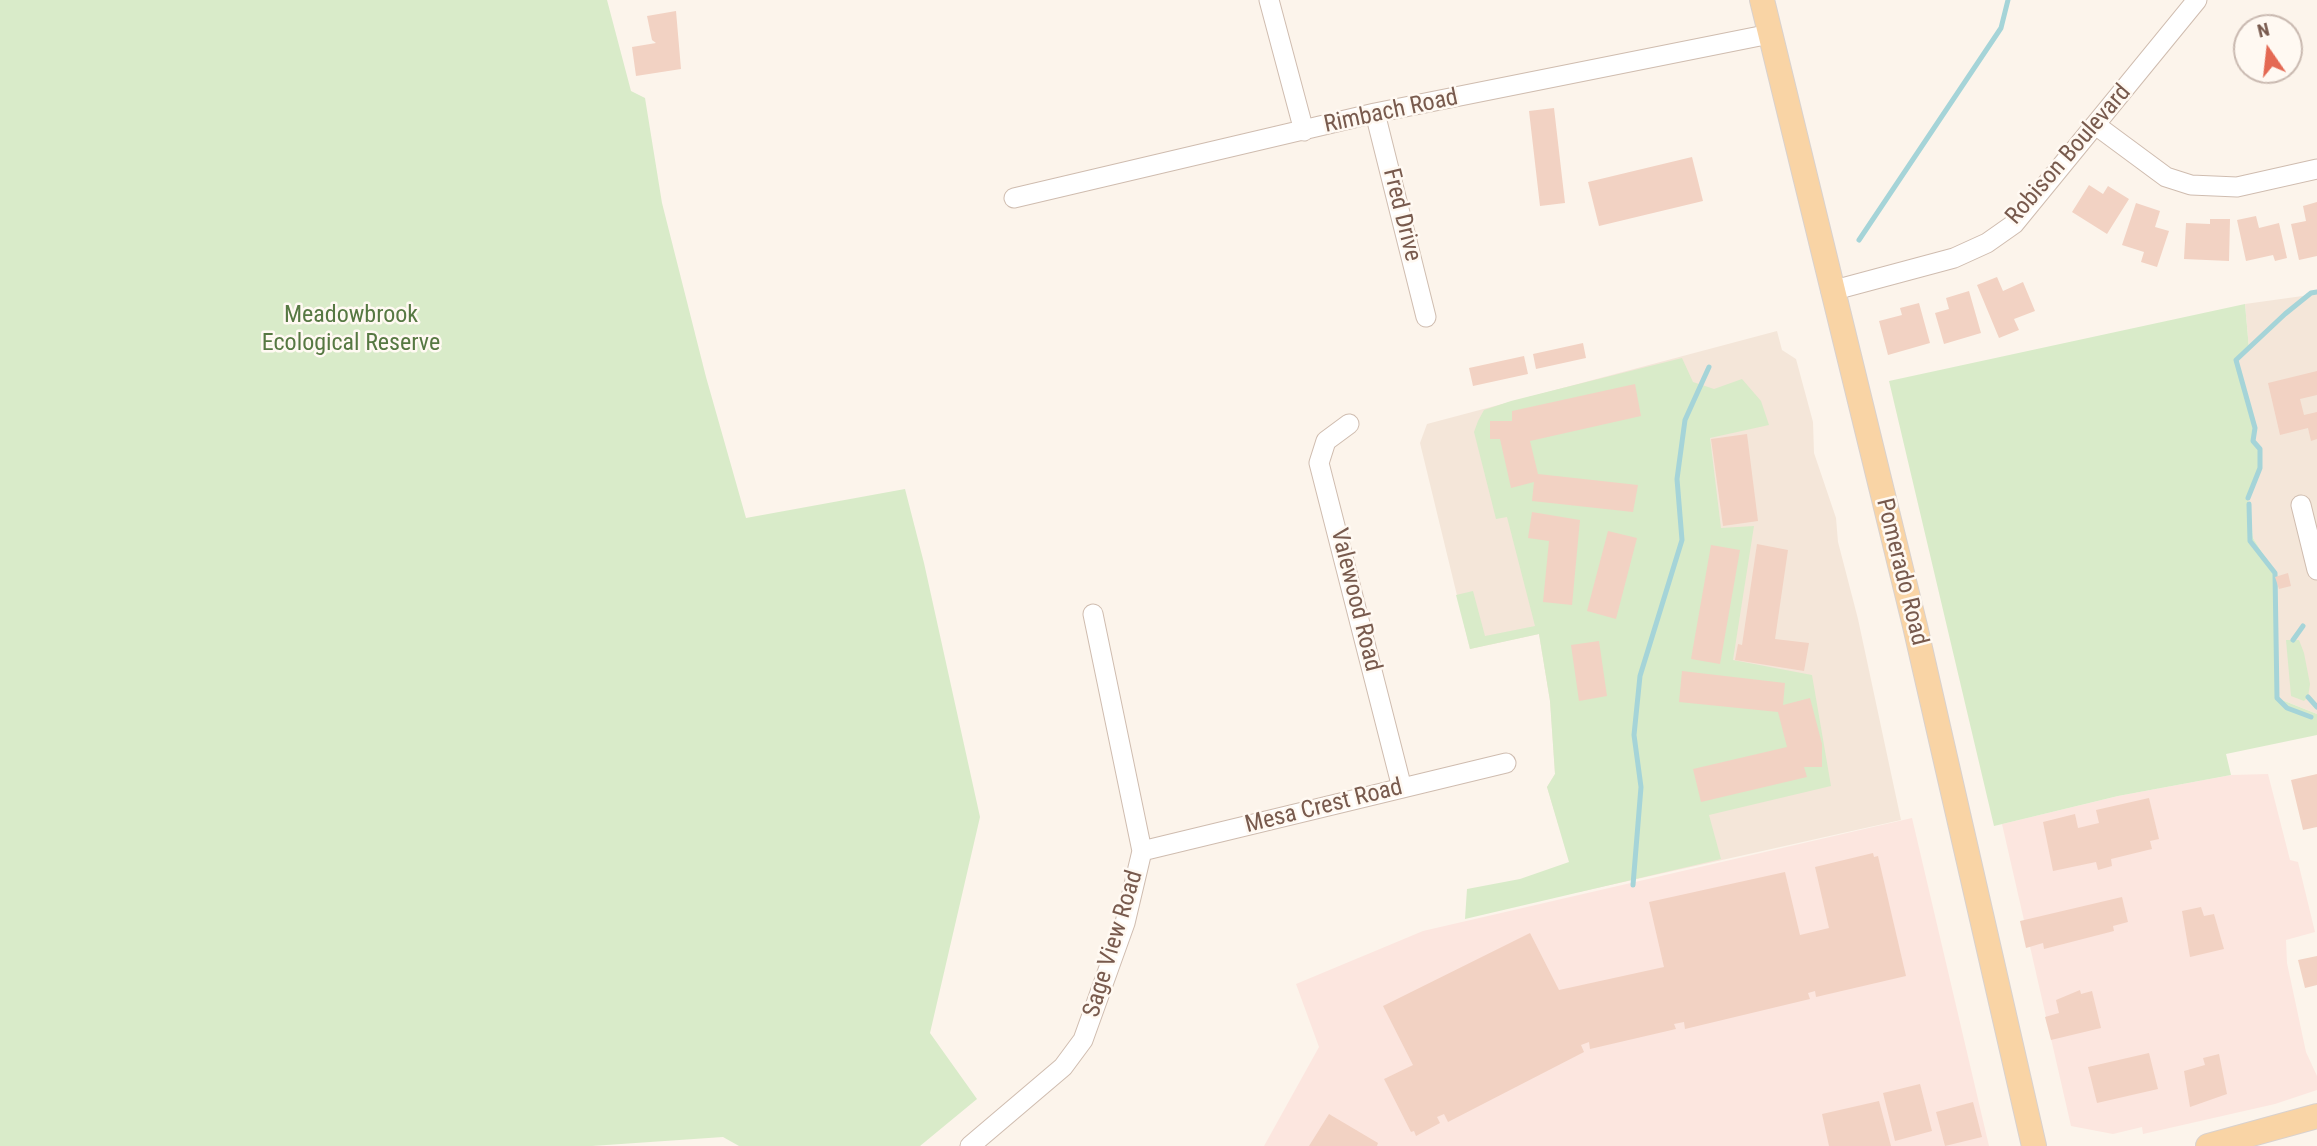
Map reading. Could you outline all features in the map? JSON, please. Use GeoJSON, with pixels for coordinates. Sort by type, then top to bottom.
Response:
{"type":"FeatureCollection","features":[{"type":"Feature","properties":{"kind":"main road","name":"Pomerado Road"},"geometry":{"type":"LineString","coordinates":[[1762,0],[1915,626],[2034,1146]]}},
{"type":"Feature","properties":{"kind":"main road"},"geometry":{"type":"LineString","coordinates":[[2208,1146],[2317,1116]]}},
{"type":"Feature","properties":{"kind":"street"},"geometry":{"type":"LineString","coordinates":[[1269,0],[1304,131]]}},
{"type":"Feature","properties":{"kind":"street","name":"Robison Boulevard"},"geometry":{"type":"LineString","coordinates":[[1831,291],[1954,258],[1987,243],[2014,224],[2097,126],[2197,0]]}},
{"type":"Feature","properties":{"kind":"street","name":"Rimbach Road"},"geometry":{"type":"LineString","coordinates":[[1014,198],[1375,113],[1770,34]]}},
{"type":"Feature","properties":{"kind":"street","name":"Fred Drive"},"geometry":{"type":"LineString","coordinates":[[1375,113],[1426,317]]}},
{"type":"Feature","properties":{"kind":"street"},"geometry":{"type":"LineString","coordinates":[[2097,126],[2166,177],[2191,185],[2237,187],[2317,169]]}},
{"type":"Feature","properties":{"kind":"street","name":"Valewood Road"},"geometry":{"type":"LineString","coordinates":[[1349,424],[1326,441],[1320,463],[1402,788]]}},
{"type":"Feature","properties":{"kind":"street"},"geometry":{"type":"LineString","coordinates":[[2301,505],[2317,570]]}},
{"type":"Feature","properties":{"kind":"street","name":"Sage View Road"},"geometry":{"type":"LineString","coordinates":[[970,1146],[1063,1068],[1083,1040],[1125,923],[1142,851],[1093,614]]}},
{"type":"Feature","properties":{"kind":"street","name":"Mesa Crest Road"},"geometry":{"type":"LineString","coordinates":[[1142,851],[1506,763]]}},
{"type":"Feature","properties":{"kind":"shaded area"},"geometry":{"type":"Polygon","coordinates":[[[2317,294],[2317,714],[2277,698],[2275,573],[2253,538],[2248,498],[2260,468],[2236,360],[2249,349],[2245,304],[2317,294]]]}},
{"type":"Feature","properties":{"kind":"shaded area"},"geometry":{"type":"Polygon","coordinates":[[[1777,331],[1782,350],[1796,359],[1813,422],[1814,453],[1836,518],[1838,542],[1858,619],[1901,820],[1579,892],[1547,787],[1555,774],[1550,701],[1539,634],[1470,649],[1420,443],[1427,424],[1777,331]]]}},
{"type":"Feature","properties":{"kind":"shaded area"},"geometry":{"type":"Polygon","coordinates":[[[2268,774],[2290,860],[2298,862],[2315,932],[2286,940],[2287,963],[2306,1052],[2317,1076],[2317,1090],[2275,1104],[2143,1134],[2142,1127],[2113,1134],[2071,1126],[2002,824],[2118,796],[2231,775],[2268,774]]]}},
{"type":"Feature","properties":{"kind":"shaded area"},"geometry":{"type":"Polygon","coordinates":[[[1912,818],[1989,1146],[1264,1146],[1319,1047],[1296,984],[1423,931],[1912,818]]]}},
{"type":"Feature","properties":{"kind":"green space","name":"Meadowbrook Ecological Reserve"},"geometry":{"type":"Polygon","coordinates":[[[0,0],[607,0],[631,91],[645,98],[662,203],[706,377],[746,518],[905,489],[980,817],[930,1033],[977,1099],[920,1146],[739,1146],[723,1137],[592,1146],[0,1146],[0,0]]]}},
{"type":"Feature","properties":{"kind":"green space"},"geometry":{"type":"Polygon","coordinates":[[[2245,304],[2249,349],[2236,360],[2255,428],[2253,441],[2260,449],[2260,468],[2248,498],[2253,538],[2275,573],[2277,698],[2317,714],[2317,735],[2226,754],[2231,775],[2118,796],[1994,826],[1889,381],[2245,304]]]}},
{"type":"Feature","properties":{"kind":"green space"},"geometry":{"type":"Polygon","coordinates":[[[1682,358],[1693,382],[1714,389],[1742,379],[1761,401],[1769,425],[1710,438],[1721,528],[1754,526],[1733,660],[1812,675],[1831,786],[1709,815],[1721,859],[1465,919],[1467,889],[1520,879],[1569,862],[1547,787],[1555,774],[1550,701],[1539,634],[1470,649],[1456,595],[1473,591],[1485,636],[1535,626],[1507,517],[1496,519],[1474,432],[1478,421],[1484,410],[1511,401],[1682,358]]]}},
{"type":"Feature","properties":{"kind":"green space"},"geometry":{"type":"Polygon","coordinates":[[[2286,640],[2299,640],[2304,653],[2310,684],[2308,697],[2304,701],[2291,696],[2286,640]]]}},
{"type":"Feature","properties":{"kind":"building"},"geometry":{"type":"Polygon","coordinates":[[[676,11],[681,69],[636,76],[632,47],[656,43],[652,40],[647,16],[676,11]]]}},
{"type":"Feature","properties":{"kind":"building"},"geometry":{"type":"Polygon","coordinates":[[[1554,108],[1565,203],[1540,206],[1529,111],[1554,108]]]}},
{"type":"Feature","properties":{"kind":"building"},"geometry":{"type":"Polygon","coordinates":[[[1692,157],[1703,201],[1599,226],[1588,182],[1692,157]]]}},
{"type":"Feature","properties":{"kind":"building"},"geometry":{"type":"Polygon","coordinates":[[[2089,185],[2103,194],[2108,186],[2129,199],[2107,234],[2072,212],[2089,185]]]}},
{"type":"Feature","properties":{"kind":"building"},"geometry":{"type":"Polygon","coordinates":[[[2317,202],[2317,256],[2299,260],[2291,224],[2306,221],[2303,206],[2317,202]]]}},
{"type":"Feature","properties":{"kind":"building"},"geometry":{"type":"Polygon","coordinates":[[[2136,203],[2160,211],[2155,227],[2169,231],[2157,267],[2141,262],[2144,252],[2122,245],[2136,203]]]}},
{"type":"Feature","properties":{"kind":"building"},"geometry":{"type":"Polygon","coordinates":[[[2256,216],[2259,228],[2279,223],[2287,258],[2275,261],[2273,255],[2246,261],[2237,220],[2256,216]]]}},
{"type":"Feature","properties":{"kind":"building"},"geometry":{"type":"Polygon","coordinates":[[[2210,219],[2230,219],[2229,261],[2184,259],[2186,223],[2210,224],[2210,219]]]}},
{"type":"Feature","properties":{"kind":"building"},"geometry":{"type":"Polygon","coordinates":[[[1997,277],[2003,291],[2023,282],[2035,311],[2014,319],[2019,330],[1999,338],[1977,285],[1997,277]]]}},
{"type":"Feature","properties":{"kind":"building"},"geometry":{"type":"Polygon","coordinates":[[[1969,291],[1981,333],[1944,344],[1935,313],[1949,309],[1946,298],[1969,291]]]}},
{"type":"Feature","properties":{"kind":"building"},"geometry":{"type":"Polygon","coordinates":[[[1919,303],[1930,343],[1888,355],[1879,321],[1902,315],[1900,308],[1919,303]]]}},
{"type":"Feature","properties":{"kind":"building"},"geometry":{"type":"Polygon","coordinates":[[[1583,343],[1586,358],[1536,369],[1533,354],[1583,343]]]}},
{"type":"Feature","properties":{"kind":"building"},"geometry":{"type":"Polygon","coordinates":[[[1524,356],[1528,374],[1473,386],[1469,368],[1524,356]]]}},
{"type":"Feature","properties":{"kind":"building"},"geometry":{"type":"Polygon","coordinates":[[[2317,371],[2317,395],[2300,399],[2304,415],[2317,412],[2317,439],[2311,441],[2308,428],[2280,435],[2268,383],[2317,371]]]}},
{"type":"Feature","properties":{"kind":"building"},"geometry":{"type":"Polygon","coordinates":[[[1635,384],[1641,416],[1530,441],[1538,474],[1638,485],[1633,512],[1532,501],[1534,482],[1511,488],[1500,439],[1490,439],[1490,421],[1512,421],[1512,411],[1635,384]]]}},
{"type":"Feature","properties":{"kind":"building"},"geometry":{"type":"Polygon","coordinates":[[[1747,434],[1758,521],[1723,526],[1711,439],[1747,434]]]}},
{"type":"Feature","properties":{"kind":"building"},"geometry":{"type":"Polygon","coordinates":[[[1532,512],[1580,520],[1572,605],[1543,602],[1549,541],[1528,538],[1532,512]]]}},
{"type":"Feature","properties":{"kind":"building"},"geometry":{"type":"Polygon","coordinates":[[[1608,531],[1637,538],[1616,619],[1587,611],[1608,531]]]}},
{"type":"Feature","properties":{"kind":"building"},"geometry":{"type":"Polygon","coordinates":[[[1757,544],[1788,550],[1775,639],[1809,643],[1804,671],[1735,660],[1738,644],[1742,645],[1757,544]]]}},
{"type":"Feature","properties":{"kind":"building"},"geometry":{"type":"Polygon","coordinates":[[[1711,545],[1740,550],[1720,664],[1691,659],[1711,545]]]}},
{"type":"Feature","properties":{"kind":"building"},"geometry":{"type":"Polygon","coordinates":[[[2288,573],[2291,586],[2279,589],[2275,577],[2288,573]]]}},
{"type":"Feature","properties":{"kind":"building"},"geometry":{"type":"Polygon","coordinates":[[[1599,641],[1607,696],[1579,701],[1571,645],[1599,641]]]}},
{"type":"Feature","properties":{"kind":"building"},"geometry":{"type":"Polygon","coordinates":[[[1682,671],[1785,683],[1783,705],[1810,698],[1822,744],[1822,767],[1804,767],[1807,777],[1701,802],[1693,769],[1787,747],[1778,712],[1679,702],[1682,671]]]}},
{"type":"Feature","properties":{"kind":"building"},"geometry":{"type":"Polygon","coordinates":[[[2317,774],[2317,827],[2303,830],[2291,780],[2317,774]]]}},
{"type":"Feature","properties":{"kind":"building"},"geometry":{"type":"Polygon","coordinates":[[[2149,798],[2159,839],[2150,841],[2152,849],[2111,859],[2112,866],[2098,870],[2096,862],[2053,871],[2043,822],[2075,814],[2078,828],[2099,823],[2096,810],[2149,798]]]}},
{"type":"Feature","properties":{"kind":"building"},"geometry":{"type":"Polygon","coordinates":[[[1873,853],[1874,857],[1878,856],[1906,976],[1816,997],[1815,991],[1808,993],[1810,999],[1685,1029],[1684,1022],[1674,1024],[1676,1029],[1590,1049],[1589,1042],[1581,1045],[1584,1052],[1448,1122],[1444,1114],[1437,1117],[1440,1123],[1416,1136],[1414,1131],[1411,1132],[1384,1079],[1413,1065],[1383,1006],[1530,933],[1559,990],[1664,967],[1649,902],[1785,872],[1800,935],[1829,928],[1815,867],[1873,853]]]}},
{"type":"Feature","properties":{"kind":"building"},"geometry":{"type":"Polygon","coordinates":[[[2122,897],[2128,922],[2113,926],[2114,931],[2044,949],[2043,943],[2026,948],[2020,921],[2122,897]]]}},
{"type":"Feature","properties":{"kind":"building"},"geometry":{"type":"Polygon","coordinates":[[[2201,907],[2204,916],[2214,914],[2224,949],[2190,957],[2182,911],[2201,907]]]}},
{"type":"Feature","properties":{"kind":"building"},"geometry":{"type":"Polygon","coordinates":[[[2317,956],[2317,985],[2305,988],[2298,960],[2317,956]]]}},
{"type":"Feature","properties":{"kind":"building"},"geometry":{"type":"Polygon","coordinates":[[[2080,990],[2081,994],[2092,991],[2101,1028],[2051,1040],[2045,1017],[2059,1013],[2056,1000],[2080,990]]]}},
{"type":"Feature","properties":{"kind":"building"},"geometry":{"type":"Polygon","coordinates":[[[2149,1053],[2158,1089],[2097,1103],[2088,1067],[2149,1053]]]}},
{"type":"Feature","properties":{"kind":"building"},"geometry":{"type":"Polygon","coordinates":[[[2219,1054],[2227,1094],[2190,1107],[2184,1071],[2205,1065],[2203,1058],[2219,1054]]]}},
{"type":"Feature","properties":{"kind":"building"},"geometry":{"type":"Polygon","coordinates":[[[1920,1084],[1932,1131],[1895,1141],[1883,1093],[1920,1084]]]}},
{"type":"Feature","properties":{"kind":"building"},"geometry":{"type":"Polygon","coordinates":[[[1879,1101],[1891,1146],[1829,1146],[1822,1114],[1879,1101]]]}},
{"type":"Feature","properties":{"kind":"building"},"geometry":{"type":"Polygon","coordinates":[[[1973,1102],[1982,1137],[1945,1146],[1936,1112],[1973,1102]]]}},
{"type":"Feature","properties":{"kind":"building"},"geometry":{"type":"Polygon","coordinates":[[[1329,1114],[1378,1143],[1377,1146],[1309,1146],[1329,1114]]]}},
{"type":"Feature","properties":{"kind":"waterway"},"geometry":{"type":"LineString","coordinates":[[1859,240],[2001,28],[2008,0]]}},
{"type":"Feature","properties":{"kind":"waterway"},"geometry":{"type":"LineString","coordinates":[[2248,498],[2260,468],[2260,449],[2253,441],[2255,428],[2236,360],[2285,314],[2311,293],[2317,292]]}},
{"type":"Feature","properties":{"kind":"waterway"},"geometry":{"type":"LineString","coordinates":[[1633,885],[1641,787],[1634,735],[1640,676],[1682,540],[1677,479],[1685,420],[1709,367]]}},
{"type":"Feature","properties":{"kind":"waterway"},"geometry":{"type":"LineString","coordinates":[[2249,504],[2250,541],[2275,573],[2277,698],[2287,708],[2311,717]]}},
{"type":"Feature","properties":{"kind":"waterway"},"geometry":{"type":"LineString","coordinates":[[2293,640],[2303,626]]}},
{"type":"Feature","properties":{"kind":"waterway"},"geometry":{"type":"LineString","coordinates":[[2308,697],[2317,707]]}}]}
